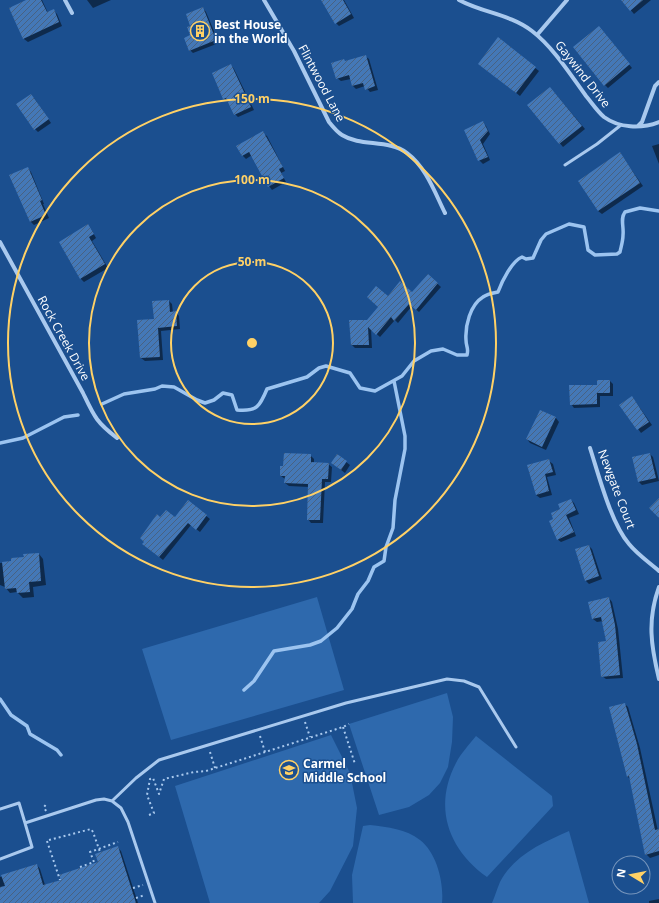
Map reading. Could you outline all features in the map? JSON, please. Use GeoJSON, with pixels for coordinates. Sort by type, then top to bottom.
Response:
{"type":"FeatureCollection","features":[{"type":"Feature","properties":{"kind":"street"},"geometry":{"type":"LineString","coordinates":[[64,0],[72,13]]}},
{"type":"Feature","properties":{"kind":"street","name":"Flintwood Lane"},"geometry":{"type":"LineString","coordinates":[[264,0],[294,52],[329,122],[337,132],[347,138],[390,146],[402,150],[408,154],[426,175],[445,213]]}},
{"type":"Feature","properties":{"kind":"street","name":"Gaywind Drive"},"geometry":{"type":"LineString","coordinates":[[459,0],[483,10],[507,17],[524,25],[537,35],[546,43],[604,117],[621,125],[653,125],[659,122]]}},
{"type":"Feature","properties":{"kind":"street"},"geometry":{"type":"LineString","coordinates":[[537,35],[567,0]]}},
{"type":"Feature","properties":{"kind":"street"},"geometry":{"type":"LineString","coordinates":[[638,126],[642,122],[655,86],[659,82]]}},
{"type":"Feature","properties":{"kind":"street","name":"Rock Creek Drive"},"geometry":{"type":"LineString","coordinates":[[0,242],[83,393],[95,418],[103,427],[117,438]]}},
{"type":"Feature","properties":{"kind":"street","name":"Newgate Court"},"geometry":{"type":"LineString","coordinates":[[590,448],[619,530],[628,544],[659,571]]}},
{"type":"Feature","properties":{"kind":"street"},"geometry":{"type":"LineString","coordinates":[[659,587],[652,615],[651,634],[653,653],[659,679]]}},
{"type":"Feature","properties":{"kind":"lane"},"geometry":{"type":"LineString","coordinates":[[564,165],[597,144],[621,125]]}},
{"type":"Feature","properties":{"kind":"lane"},"geometry":{"type":"LineString","coordinates":[[112,801],[136,778],[159,760],[346,703],[447,679],[464,681],[479,687],[516,747]]}},
{"type":"Feature","properties":{"kind":"lane"},"geometry":{"type":"LineString","coordinates":[[25,823],[96,800],[104,799],[112,801],[121,808],[128,822],[155,903]]}},
{"type":"Feature","properties":{"kind":"lane"},"geometry":{"type":"LineString","coordinates":[[0,809],[19,803],[32,847],[0,859]]}},
{"type":"Feature","properties":{"kind":"path"},"geometry":{"type":"LineString","coordinates":[[305,722],[310,737]]}},
{"type":"Feature","properties":{"kind":"path"},"geometry":{"type":"LineString","coordinates":[[149,815],[154,813],[147,795],[150,779],[154,778],[159,794],[164,779],[215,768],[349,724]]}},
{"type":"Feature","properties":{"kind":"path"},"geometry":{"type":"LineString","coordinates":[[342,727],[355,764]]}},
{"type":"Feature","properties":{"kind":"path"},"geometry":{"type":"LineString","coordinates":[[260,736],[265,752]]}},
{"type":"Feature","properties":{"kind":"path"},"geometry":{"type":"LineString","coordinates":[[210,752],[215,768]]}},
{"type":"Feature","properties":{"kind":"path"},"geometry":{"type":"LineString","coordinates":[[60,880],[48,841],[91,829],[94,832],[100,852]]}},
{"type":"Feature","properties":{"kind":"path"},"geometry":{"type":"LineString","coordinates":[[80,866],[94,862],[90,852],[118,842]]}},
{"type":"Feature","properties":{"kind":"path"},"geometry":{"type":"LineString","coordinates":[[133,888],[148,883]]}},
{"type":"Feature","properties":{"kind":"shaded area"},"geometry":{"type":"Polygon","coordinates":[[[317,597],[344,690],[171,740],[142,649],[317,597]]]}},
{"type":"Feature","properties":{"kind":"shaded area"},"geometry":{"type":"Polygon","coordinates":[[[447,693],[453,717],[452,742],[448,767],[440,783],[429,795],[409,807],[379,815],[349,724],[447,693]]]}},
{"type":"Feature","properties":{"kind":"shaded area"},"geometry":{"type":"Polygon","coordinates":[[[331,735],[350,773],[357,808],[353,846],[330,891],[319,903],[210,903],[175,786],[331,735]]]}},
{"type":"Feature","properties":{"kind":"shaded area"},"geometry":{"type":"Polygon","coordinates":[[[476,736],[552,796],[553,806],[487,877],[462,854],[448,826],[445,811],[449,779],[458,759],[476,736]]]}},
{"type":"Feature","properties":{"kind":"shaded area"},"geometry":{"type":"Polygon","coordinates":[[[370,825],[409,833],[415,836],[426,846],[435,860],[438,869],[442,887],[442,903],[353,903],[352,875],[363,826],[370,825]]]}},
{"type":"Feature","properties":{"kind":"shaded area"},"geometry":{"type":"Polygon","coordinates":[[[569,831],[589,903],[492,903],[500,882],[513,864],[539,845],[569,831]]]}},
{"type":"Feature","properties":{"kind":"building"},"geometry":{"type":"Polygon","coordinates":[[[26,0],[41,0],[47,12],[54,9],[59,22],[23,39],[9,8],[26,0]]]}},
{"type":"Feature","properties":{"kind":"building"},"geometry":{"type":"Polygon","coordinates":[[[321,0],[343,0],[351,14],[335,24],[321,0]]]}},
{"type":"Feature","properties":{"kind":"building"},"geometry":{"type":"Polygon","coordinates":[[[621,0],[643,0],[630,11],[621,0]]]}},
{"type":"Feature","properties":{"kind":"building","name":"Best House in the World"},"geometry":{"type":"Polygon","coordinates":[[[203,7],[216,40],[189,51],[184,38],[190,35],[187,27],[190,26],[186,14],[203,7]]]}},
{"type":"Feature","properties":{"kind":"building"},"geometry":{"type":"Polygon","coordinates":[[[599,26],[630,64],[604,86],[573,47],[599,26]]]}},
{"type":"Feature","properties":{"kind":"building"},"geometry":{"type":"Polygon","coordinates":[[[498,37],[536,67],[516,93],[478,64],[498,37]]]}},
{"type":"Feature","properties":{"kind":"building"},"geometry":{"type":"Polygon","coordinates":[[[366,55],[375,86],[365,90],[363,83],[352,86],[349,75],[336,79],[331,63],[366,55]]]}},
{"type":"Feature","properties":{"kind":"building"},"geometry":{"type":"Polygon","coordinates":[[[231,64],[251,107],[234,115],[226,98],[223,99],[212,73],[231,64]]]}},
{"type":"Feature","properties":{"kind":"building"},"geometry":{"type":"Polygon","coordinates":[[[550,87],[582,126],[559,144],[527,105],[550,87]]]}},
{"type":"Feature","properties":{"kind":"building"},"geometry":{"type":"Polygon","coordinates":[[[31,94],[49,119],[34,130],[16,104],[31,94]]]}},
{"type":"Feature","properties":{"kind":"building"},"geometry":{"type":"Polygon","coordinates":[[[483,121],[488,131],[480,140],[488,157],[478,161],[464,130],[483,121]]]}},
{"type":"Feature","properties":{"kind":"building"},"geometry":{"type":"Polygon","coordinates":[[[263,131],[283,167],[279,169],[284,178],[268,187],[249,152],[242,156],[236,146],[263,131]]]}},
{"type":"Feature","properties":{"kind":"building"},"geometry":{"type":"Polygon","coordinates":[[[620,152],[640,183],[598,211],[578,181],[620,152]]]}},
{"type":"Feature","properties":{"kind":"building"},"geometry":{"type":"Polygon","coordinates":[[[28,167],[42,200],[40,201],[46,215],[30,222],[9,175],[28,167]]]}},
{"type":"Feature","properties":{"kind":"building"},"geometry":{"type":"Polygon","coordinates":[[[88,224],[94,234],[89,237],[105,264],[80,279],[59,242],[88,224]]]}},
{"type":"Feature","properties":{"kind":"building"},"geometry":{"type":"Polygon","coordinates":[[[428,274],[438,283],[416,310],[409,304],[394,321],[391,317],[376,335],[368,327],[369,345],[351,345],[349,320],[367,320],[378,307],[367,297],[376,286],[388,296],[400,281],[412,292],[428,274]]]}},
{"type":"Feature","properties":{"kind":"building"},"geometry":{"type":"Polygon","coordinates":[[[169,300],[170,312],[176,311],[177,326],[158,328],[160,357],[140,358],[137,320],[154,319],[152,301],[169,300]]]}},
{"type":"Feature","properties":{"kind":"building"},"geometry":{"type":"Polygon","coordinates":[[[597,380],[610,380],[610,393],[597,393],[597,404],[570,405],[569,385],[597,385],[597,380]]]}},
{"type":"Feature","properties":{"kind":"building"},"geometry":{"type":"Polygon","coordinates":[[[632,396],[649,422],[637,430],[619,405],[632,396]]]}},
{"type":"Feature","properties":{"kind":"building"},"geometry":{"type":"Polygon","coordinates":[[[540,410],[556,417],[542,447],[526,439],[540,410]]]}},
{"type":"Feature","properties":{"kind":"building"},"geometry":{"type":"Polygon","coordinates":[[[284,453],[311,454],[311,462],[329,463],[328,479],[322,479],[320,520],[307,520],[308,484],[284,483],[285,476],[280,476],[280,466],[283,466],[284,453]]]}},
{"type":"Feature","properties":{"kind":"building"},"geometry":{"type":"Polygon","coordinates":[[[650,453],[656,478],[638,482],[632,457],[650,453]]]}},
{"type":"Feature","properties":{"kind":"building"},"geometry":{"type":"Polygon","coordinates":[[[337,454],[347,461],[341,470],[331,463],[337,454]]]}},
{"type":"Feature","properties":{"kind":"building"},"geometry":{"type":"Polygon","coordinates":[[[549,459],[553,472],[545,474],[549,491],[536,495],[527,465],[549,459]]]}},
{"type":"Feature","properties":{"kind":"building"},"geometry":{"type":"Polygon","coordinates":[[[659,498],[659,518],[649,508],[659,498]]]}},
{"type":"Feature","properties":{"kind":"building"},"geometry":{"type":"Polygon","coordinates":[[[571,499],[576,510],[566,515],[574,532],[557,540],[549,521],[553,519],[551,513],[560,509],[558,504],[571,499]]]}},
{"type":"Feature","properties":{"kind":"building"},"geometry":{"type":"Polygon","coordinates":[[[188,500],[207,515],[196,530],[188,523],[159,557],[142,544],[144,542],[140,538],[157,514],[160,517],[166,510],[175,517],[188,500]]]}},
{"type":"Feature","properties":{"kind":"building"},"geometry":{"type":"Polygon","coordinates":[[[589,545],[599,576],[585,581],[575,549],[589,545]]]}},
{"type":"Feature","properties":{"kind":"building"},"geometry":{"type":"Polygon","coordinates":[[[39,553],[41,581],[29,582],[30,592],[17,593],[16,588],[5,589],[2,562],[11,561],[11,558],[24,557],[23,554],[39,553]]]}},
{"type":"Feature","properties":{"kind":"building"},"geometry":{"type":"Polygon","coordinates":[[[609,597],[615,625],[620,675],[601,677],[598,642],[606,641],[601,617],[592,619],[588,602],[609,597]]]}},
{"type":"Feature","properties":{"kind":"building"},"geometry":{"type":"Polygon","coordinates":[[[625,703],[637,744],[655,830],[659,829],[659,851],[645,855],[629,776],[627,777],[609,707],[625,703]]]}},
{"type":"Feature","properties":{"kind":"building"},"geometry":{"type":"Polygon","coordinates":[[[118,846],[136,903],[0,903],[0,887],[5,886],[1,875],[37,864],[43,885],[61,880],[59,875],[98,862],[95,854],[118,846]]]}},
{"type":"Feature","properties":{"kind":"waterway"},"geometry":{"type":"LineString","coordinates":[[102,404],[124,394],[155,389],[162,386],[174,387],[205,403],[214,400],[223,393],[232,395],[237,410],[249,410],[260,404],[267,389],[307,377],[319,368],[326,366],[350,373],[360,388],[375,391],[402,376],[414,361],[431,351],[443,349],[457,355],[467,355],[466,328],[469,316],[475,305],[485,296],[498,292],[508,272],[518,259],[522,257],[526,259],[533,258],[541,240],[546,234],[569,224],[584,227],[588,250],[595,255],[617,254],[620,252],[622,242],[622,220],[625,212],[640,208],[659,211]]}},
{"type":"Feature","properties":{"kind":"waterway"},"geometry":{"type":"LineString","coordinates":[[244,690],[254,681],[274,651],[310,645],[321,641],[337,628],[352,609],[358,594],[368,581],[374,567],[384,561],[386,547],[393,528],[395,500],[405,449],[405,436],[394,381]]}},
{"type":"Feature","properties":{"kind":"waterway"},"geometry":{"type":"LineString","coordinates":[[0,443],[23,438],[64,417],[78,415]]}},
{"type":"Feature","properties":{"kind":"waterway"},"geometry":{"type":"LineString","coordinates":[[0,699],[11,715],[27,726],[30,734],[57,750],[61,755]]}},
{"type":"Feature","properties":{"kind":"place","name":"Best House in the World"},"geometry":{"type":"Point","coordinates":[200,31]}},
{"type":"Feature","properties":{"kind":"place","name":"Carmel Middle School"},"geometry":{"type":"Point","coordinates":[289,770]}}]}
